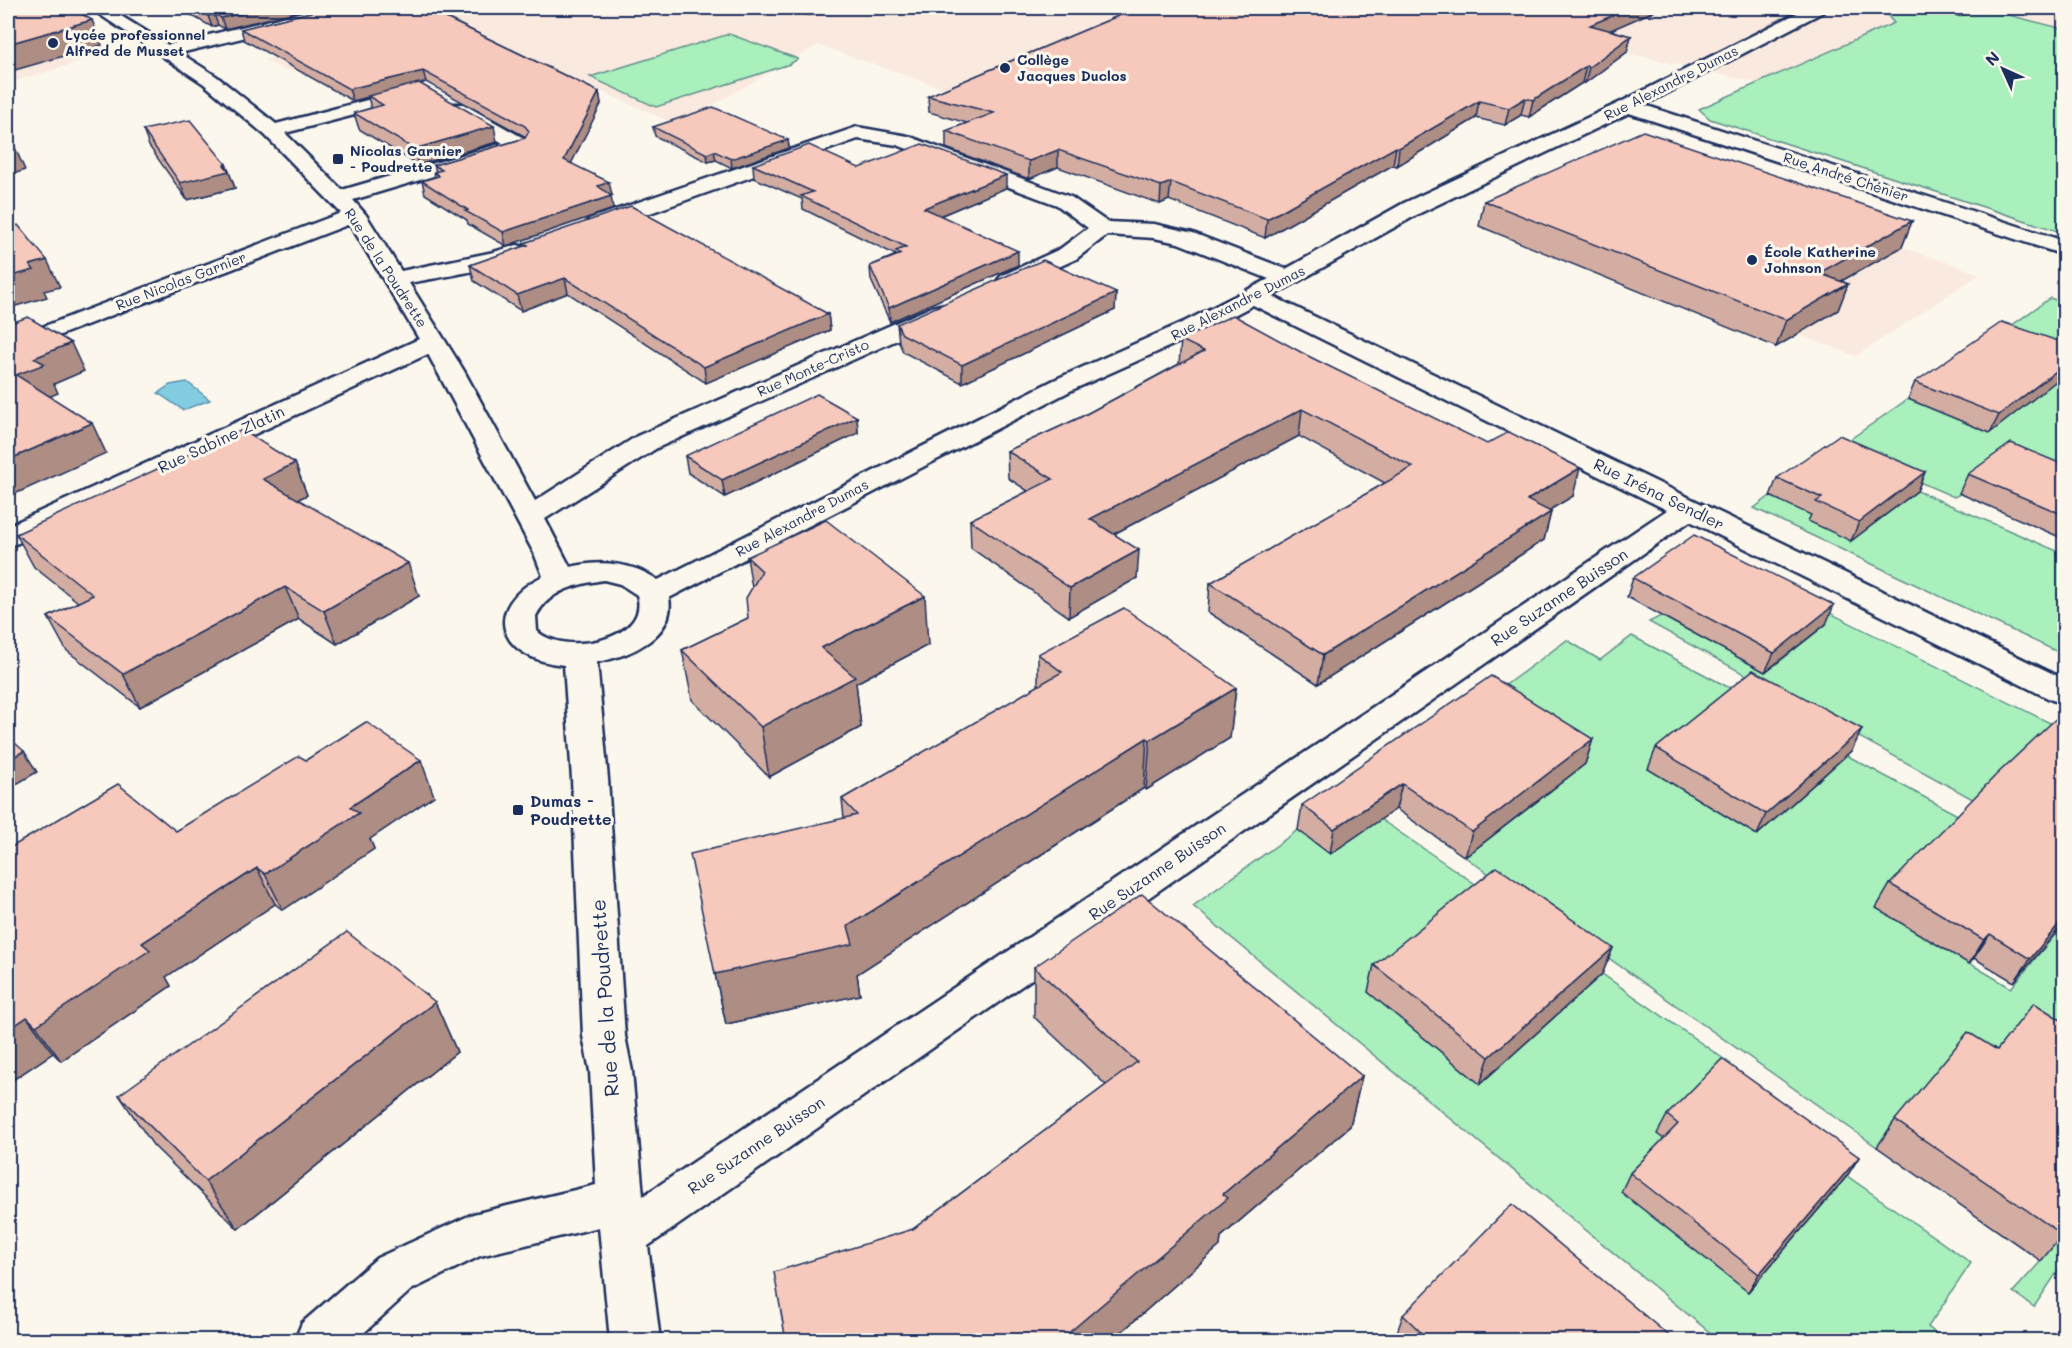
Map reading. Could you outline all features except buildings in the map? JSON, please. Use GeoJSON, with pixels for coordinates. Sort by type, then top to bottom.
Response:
{"type":"FeatureCollection","features":[{"type":"Feature","properties":{"kind":"street","name":"Rue de la Poudrette"},"geometry":{"type":"LineString","coordinates":[[98,8],[210,80],[272,131],[347,206],[396,279],[434,342],[549,553],[560,579]]}},
{"type":"Feature","properties":{"kind":"street"},"geometry":{"type":"LineString","coordinates":[[166,51],[307,17],[334,8]]}},
{"type":"Feature","properties":{"kind":"street","name":"Rue Alexandre Dumas"},"geometry":{"type":"LineString","coordinates":[[654,594],[1063,385],[1138,353],[1253,296],[1412,208],[1628,106],[1819,8]]}},
{"type":"Feature","properties":{"kind":"street","name":"Rue Nicolas Garnier"},"geometry":{"type":"LineString","coordinates":[[8,348],[347,206],[520,144],[425,90],[272,131]]}},
{"type":"Feature","properties":{"kind":"street","name":"Rue André Chénier"},"geometry":{"type":"LineString","coordinates":[[1628,106],[2064,248]]}},
{"type":"Feature","properties":{"kind":"street"},"geometry":{"type":"LineString","coordinates":[[577,231],[857,133],[901,140],[1064,201],[1102,228],[1154,231],[1185,238],[1287,278]]}},
{"type":"Feature","properties":{"kind":"street","name":"Rue Monte-Cristo"},"geometry":{"type":"LineString","coordinates":[[529,517],[647,442],[1068,254],[1102,228]]}},
{"type":"Feature","properties":{"kind":"street"},"geometry":{"type":"LineString","coordinates":[[396,279],[499,258],[533,247]]}},
{"type":"Feature","properties":{"kind":"street","name":"Rue Iréna Sendler"},"geometry":{"type":"LineString","coordinates":[[1253,296],[2064,692]]}},
{"type":"Feature","properties":{"kind":"street","name":"Rue Sabine Zlatin"},"geometry":{"type":"LineString","coordinates":[[8,537],[434,342]]}},
{"type":"Feature","properties":{"kind":"street","name":"Rue Suzanne Buisson"},"geometry":{"type":"LineString","coordinates":[[623,1218],[1689,508]]}},
{"type":"Feature","properties":{"kind":"street"},"geometry":{"type":"LineString","coordinates":[[593,572],[624,574],[641,581],[654,594],[656,604],[652,617],[641,631],[614,647],[580,655],[560,655],[543,651],[530,644],[521,634],[518,625],[520,615],[528,601],[542,589],[560,579],[593,572]]}},
{"type":"Feature","properties":{"kind":"street","name":"Rue de la Poudrette"},"geometry":{"type":"LineString","coordinates":[[580,655],[604,1036],[611,1071],[634,1341]]}},
{"type":"Feature","properties":{"kind":"street"},"geometry":{"type":"LineString","coordinates":[[320,1341],[394,1274],[473,1236],[623,1218]]}},
{"type":"Feature","properties":{"kind":"shaded area","name":"Lycée professionnel Alfred de Musset"},"geometry":{"type":"Polygon","coordinates":[[[8,8],[45,8],[113,52],[8,83],[8,8]]]}},
{"type":"Feature","properties":{"kind":"shaded area","name":"Collège Jacques Duclos"},"geometry":{"type":"Polygon","coordinates":[[[470,8],[1263,8],[1021,115],[818,45],[702,111],[700,135],[481,38],[285,71],[264,60],[470,8]]]}},
{"type":"Feature","properties":{"kind":"shaded area"},"geometry":{"type":"Polygon","coordinates":[[[1429,8],[1880,8],[1894,23],[1759,83],[1429,8]]]}},
{"type":"Feature","properties":{"kind":"shaded area"},"geometry":{"type":"Polygon","coordinates":[[[1980,8],[2064,8],[2064,29],[1980,8]]]}},
{"type":"Feature","properties":{"kind":"shaded area","name":"École Katherine Johnson"},"geometry":{"type":"Polygon","coordinates":[[[1637,155],[1980,274],[1856,356],[1798,334],[1776,347],[1479,226],[1637,155]]]}},
{"type":"Feature","properties":{"kind":"green space"},"geometry":{"type":"Polygon","coordinates":[[[1881,8],[1980,8],[2064,29],[2064,233],[1710,119],[1699,109],[1894,23],[1881,8]]]}},
{"type":"Feature","properties":{"kind":"green space"},"geometry":{"type":"Polygon","coordinates":[[[729,34],[798,59],[790,64],[656,107],[590,77],[729,34]]]}},
{"type":"Feature","properties":{"kind":"green space"},"geometry":{"type":"Polygon","coordinates":[[[2050,298],[2064,303],[2064,360],[1997,336],[2050,298]]]}},
{"type":"Feature","properties":{"kind":"green space"},"geometry":{"type":"Polygon","coordinates":[[[2064,375],[2064,488],[1960,494],[1954,497],[1839,447],[1908,399],[2064,375]]]}},
{"type":"Feature","properties":{"kind":"green space"},"geometry":{"type":"Polygon","coordinates":[[[1915,490],[2064,554],[2064,655],[1754,508],[1770,496],[1915,490]]]}},
{"type":"Feature","properties":{"kind":"green space"},"geometry":{"type":"Polygon","coordinates":[[[1698,547],[2064,730],[2064,849],[1649,622],[1661,616],[1740,658],[1775,665],[1825,625],[1698,547]]]}},
{"type":"Feature","properties":{"kind":"green space"},"geometry":{"type":"Polygon","coordinates":[[[1632,636],[1741,694],[1648,769],[1757,835],[1846,755],[1963,818],[1877,908],[2011,988],[2064,924],[2064,1061],[1978,1077],[1877,1147],[1465,857],[1577,770],[1485,700],[1567,640],[1600,660],[1632,636]]]}},
{"type":"Feature","properties":{"kind":"green space"},"geometry":{"type":"Polygon","coordinates":[[[1380,819],[1490,894],[1368,992],[1480,1084],[1602,974],[1731,1064],[1697,1095],[1669,1143],[1748,1292],[1847,1176],[1971,1263],[1928,1327],[1945,1340],[1719,1340],[1193,906],[1298,830],[1330,854],[1380,819]]]}},
{"type":"Feature","properties":{"kind":"green space"},"geometry":{"type":"Polygon","coordinates":[[[2064,1226],[2064,1262],[2034,1307],[2013,1292],[2041,1261],[2064,1226]]]}},
{"type":"Feature","properties":{"kind":"water"},"geometry":{"type":"Polygon","coordinates":[[[187,382],[210,400],[183,410],[158,393],[170,385],[187,382]]]}},
{"type":"Feature","properties":{"kind":"place","name":"Lycée professionnel Alfred de Musset"},"geometry":{"type":"Point","coordinates":[53,43]}},
{"type":"Feature","properties":{"kind":"place","name":"Collège Jacques Duclos"},"geometry":{"type":"Point","coordinates":[1005,68]}},
{"type":"Feature","properties":{"kind":"place","name":"Nicolas Garnier - Poudrette"},"geometry":{"type":"Point","coordinates":[338,159]}},
{"type":"Feature","properties":{"kind":"place","name":"École Katherine Johnson"},"geometry":{"type":"Point","coordinates":[1752,260]}},
{"type":"Feature","properties":{"kind":"place","name":"Dumas - Poudrette"},"geometry":{"type":"Point","coordinates":[518,810]}}]}
